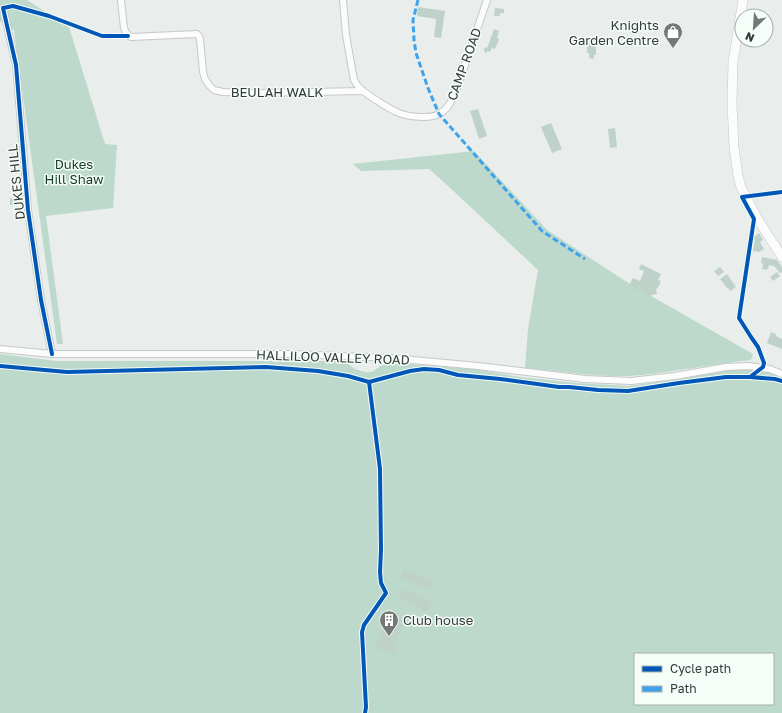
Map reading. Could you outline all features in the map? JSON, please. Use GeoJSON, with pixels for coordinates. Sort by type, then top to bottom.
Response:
{"type":"FeatureCollection","features":[{"type":"Feature","properties":{"kind":"street","name":"BEULAH WALK"},"geometry":{"type":"LineString","coordinates":[[121,0],[125,32],[128,36],[198,35],[200,39],[205,79],[214,90],[222,92],[258,93],[363,91]]}},
{"type":"Feature","properties":{"kind":"street"},"geometry":{"type":"LineString","coordinates":[[343,0],[346,36],[354,80],[363,91]]}},
{"type":"Feature","properties":{"kind":"street","name":"CAMP ROAD"},"geometry":{"type":"LineString","coordinates":[[363,91],[400,113],[432,116],[445,110],[455,94],[487,0]]}},
{"type":"Feature","properties":{"kind":"street"},"geometry":{"type":"LineString","coordinates":[[743,0],[733,62],[732,103],[734,147],[738,176],[741,187],[757,218],[782,256]]}},
{"type":"Feature","properties":{"kind":"street","name":"DUKES HILL"},"geometry":{"type":"LineString","coordinates":[[3,8],[16,65],[28,210],[41,300],[52,354]]}},
{"type":"Feature","properties":{"kind":"street","name":"HALLILOO VALLEY ROAD"},"geometry":{"type":"LineString","coordinates":[[0,349],[52,354],[292,354],[373,357],[478,366],[585,379],[631,381],[675,376],[726,367],[749,366],[770,369],[782,374]]}},
{"type":"Feature","properties":{"kind":"green space","name":"Dukes Hill Shaw"},"geometry":{"type":"Polygon","coordinates":[[[0,0],[27,0],[69,27],[105,144],[117,145],[113,208],[46,216],[63,344],[57,344],[14,30],[0,21],[0,0]]]}},
{"type":"Feature","properties":{"kind":"green space"},"geometry":{"type":"Polygon","coordinates":[[[474,151],[547,230],[630,284],[753,354],[751,360],[626,376],[589,375],[525,368],[528,329],[538,270],[429,169],[361,171],[353,164],[474,151]]]}},
{"type":"Feature","properties":{"kind":"green space"},"geometry":{"type":"Polygon","coordinates":[[[0,354],[56,361],[344,361],[355,369],[365,372],[372,372],[382,365],[390,363],[474,369],[520,377],[576,383],[628,386],[673,380],[725,370],[742,369],[768,372],[782,378],[782,713],[0,713],[0,354]]]}},
{"type":"Feature","properties":{"kind":"building"},"geometry":{"type":"Polygon","coordinates":[[[418,7],[445,11],[441,38],[434,37],[436,19],[417,16],[418,7]]]}},
{"type":"Feature","properties":{"kind":"building"},"geometry":{"type":"Polygon","coordinates":[[[495,8],[504,9],[504,13],[500,13],[500,16],[494,16],[495,8]]]}},
{"type":"Feature","properties":{"kind":"building"},"geometry":{"type":"Polygon","coordinates":[[[494,29],[499,31],[497,38],[499,39],[495,49],[492,48],[490,52],[487,51],[486,54],[484,50],[485,47],[487,48],[494,29]]]}},
{"type":"Feature","properties":{"kind":"building"},"geometry":{"type":"Polygon","coordinates":[[[587,38],[596,38],[596,55],[594,55],[594,59],[589,58],[589,53],[587,53],[587,38]]]}},
{"type":"Feature","properties":{"kind":"building"},"geometry":{"type":"Polygon","coordinates":[[[478,109],[487,136],[479,139],[470,111],[478,109]]]}},
{"type":"Feature","properties":{"kind":"building"},"geometry":{"type":"Polygon","coordinates":[[[551,123],[562,149],[552,153],[541,127],[551,123]]]}},
{"type":"Feature","properties":{"kind":"building"},"geometry":{"type":"Polygon","coordinates":[[[615,128],[617,147],[610,148],[608,129],[615,128]]]}},
{"type":"Feature","properties":{"kind":"building"},"geometry":{"type":"Polygon","coordinates":[[[10,198],[23,198],[23,205],[10,205],[10,198]]]}},
{"type":"Feature","properties":{"kind":"building"},"geometry":{"type":"Polygon","coordinates":[[[759,233],[763,240],[760,242],[764,249],[759,252],[753,251],[755,240],[754,237],[759,233]]]}},
{"type":"Feature","properties":{"kind":"building"},"geometry":{"type":"Polygon","coordinates":[[[762,257],[777,260],[782,267],[782,272],[780,273],[774,266],[769,265],[767,270],[762,269],[762,257]]]}},
{"type":"Feature","properties":{"kind":"building"},"geometry":{"type":"Polygon","coordinates":[[[641,264],[661,274],[658,280],[661,281],[656,290],[656,294],[649,296],[629,285],[633,278],[640,281],[644,271],[639,269],[641,264]]]}},
{"type":"Feature","properties":{"kind":"building"},"geometry":{"type":"Polygon","coordinates":[[[720,267],[724,272],[718,276],[714,271],[720,267]]]}},
{"type":"Feature","properties":{"kind":"building"},"geometry":{"type":"Polygon","coordinates":[[[777,272],[780,276],[773,281],[770,277],[777,272]]]}},
{"type":"Feature","properties":{"kind":"building"},"geometry":{"type":"Polygon","coordinates":[[[727,274],[736,287],[730,291],[720,279],[727,274]]]}},
{"type":"Feature","properties":{"kind":"building"},"geometry":{"type":"Polygon","coordinates":[[[771,332],[782,339],[782,349],[767,343],[771,332]]]}},
{"type":"Feature","properties":{"kind":"building"},"geometry":{"type":"Polygon","coordinates":[[[404,568],[435,582],[431,590],[400,577],[404,568]]]}},
{"type":"Feature","properties":{"kind":"building"},"geometry":{"type":"Polygon","coordinates":[[[403,588],[432,603],[428,612],[398,597],[403,588]]]}},
{"type":"Feature","properties":{"kind":"building","name":"Club house"},"geometry":{"type":"Polygon","coordinates":[[[390,613],[408,621],[405,629],[402,627],[394,646],[398,648],[394,656],[375,648],[390,613]]]}},
{"type":"Feature","properties":{"kind":"marked path"},"geometry":{"type":"LineString","coordinates":[[418,0],[413,20],[416,53],[439,114],[542,231],[585,259]]}},
{"type":"Feature","properties":{"kind":"cycle path"},"geometry":{"type":"LineString","coordinates":[[52,354],[41,300],[28,210],[16,65],[3,8],[13,6],[49,16],[102,36],[128,36]]}},
{"type":"Feature","properties":{"kind":"cycle path"},"geometry":{"type":"LineString","coordinates":[[750,377],[763,367],[764,363],[758,347],[739,318],[754,219],[742,197],[782,192]]}},
{"type":"Feature","properties":{"kind":"cycle path"},"geometry":{"type":"LineString","coordinates":[[0,366],[67,372],[266,367],[318,371],[348,376],[369,382],[410,371],[424,369],[439,370],[458,375],[559,387],[628,391],[726,377],[750,377],[782,381]]}},
{"type":"Feature","properties":{"kind":"cycle path"},"geometry":{"type":"LineString","coordinates":[[365,713],[366,707],[362,632],[364,625],[386,593],[381,583],[380,572],[380,469],[369,382]]}},
{"type":"Feature","properties":{"kind":"place","name":"Knights Garden Centre"},"geometry":{"type":"Point","coordinates":[673,49]}},
{"type":"Feature","properties":{"kind":"place","name":"Club house"},"geometry":{"type":"Point","coordinates":[389,637]}}]}
